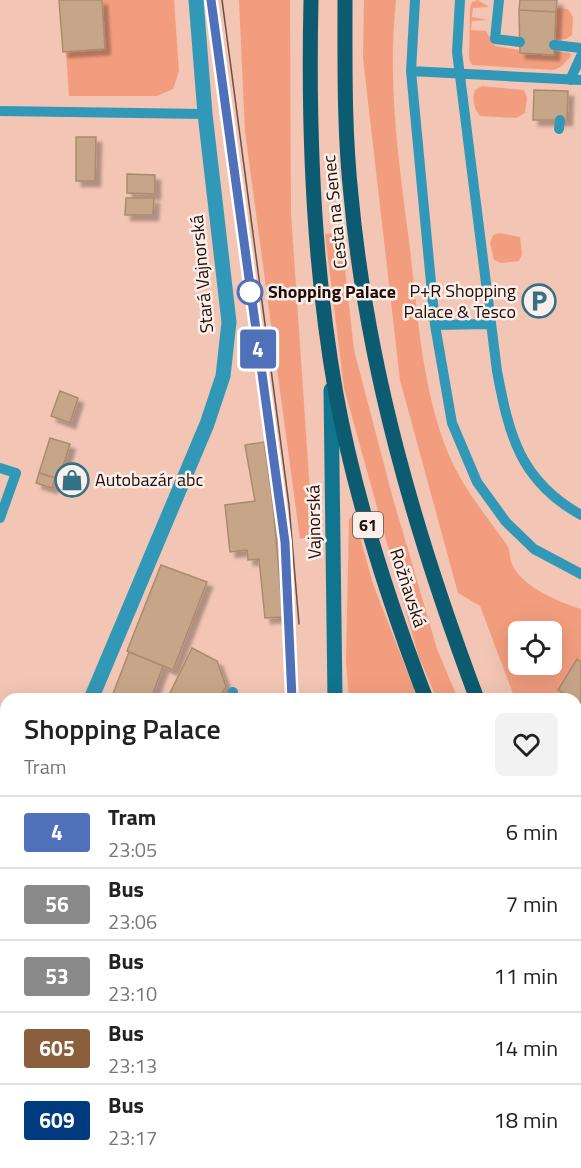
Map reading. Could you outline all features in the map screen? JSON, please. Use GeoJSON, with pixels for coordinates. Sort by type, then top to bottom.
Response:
{"type":"FeatureCollection","features":[{"type":"Feature","properties":{"kind":"main road","name":"Cesta na Senec"},"geometry":{"type":"LineString","coordinates":[[311,0],[313,175],[328,345]]}},
{"type":"Feature","properties":{"kind":"main road","name":"Cesta na Senec"},"geometry":{"type":"LineString","coordinates":[[345,0],[348,159],[364,297],[379,383],[417,522]]}},
{"type":"Feature","properties":{"kind":"main road","name":"Vajnorská"},"geometry":{"type":"LineString","coordinates":[[328,345],[334,505],[335,693]]}},
{"type":"Feature","properties":{"kind":"main road","name":"Rožňavská"},"geometry":{"type":"LineString","coordinates":[[328,345],[346,441],[367,524],[388,593],[424,693]]}},
{"type":"Feature","properties":{"kind":"main road","name":"Rožňavská"},"geometry":{"type":"LineString","coordinates":[[417,522],[447,617],[475,693]]}},
{"type":"Feature","properties":{"kind":"street","name":"Stará Vajnorská"},"geometry":{"type":"LineString","coordinates":[[94,693],[207,424],[223,376],[229,322],[205,114],[196,0]]}},
{"type":"Feature","properties":{"kind":"lane"},"geometry":{"type":"LineString","coordinates":[[415,0],[411,71],[435,326],[452,423],[477,482],[506,522],[534,549],[581,574]]}},
{"type":"Feature","properties":{"kind":"lane"},"geometry":{"type":"LineString","coordinates":[[460,0],[457,52],[491,324],[507,423],[519,451],[534,476],[557,502],[581,515]]}},
{"type":"Feature","properties":{"kind":"lane"},"geometry":{"type":"LineString","coordinates":[[499,0],[495,39],[520,42]]}},
{"type":"Feature","properties":{"kind":"lane"},"geometry":{"type":"LineString","coordinates":[[554,45],[581,48]]}},
{"type":"Feature","properties":{"kind":"lane"},"geometry":{"type":"LineString","coordinates":[[411,71],[569,82],[581,56]]}},
{"type":"Feature","properties":{"kind":"lane"},"geometry":{"type":"LineString","coordinates":[[0,111],[205,114]]}},
{"type":"Feature","properties":{"kind":"lane"},"geometry":{"type":"LineString","coordinates":[[435,326],[491,324]]}},
{"type":"Feature","properties":{"kind":"lane"},"geometry":{"type":"LineString","coordinates":[[0,468],[16,473],[0,518]]}},
{"type":"Feature","properties":{"kind":"shaded area"},"geometry":{"type":"Polygon","coordinates":[[[102,0],[174,0],[179,71],[173,89],[157,96],[69,96],[66,52],[105,49],[102,0]]]}},
{"type":"Feature","properties":{"kind":"shaded area"},"geometry":{"type":"Polygon","coordinates":[[[239,0],[290,0],[291,213],[313,536],[300,539],[245,132],[239,0]]]}},
{"type":"Feature","properties":{"kind":"shaded area"},"geometry":{"type":"Polygon","coordinates":[[[364,0],[396,0],[393,63],[398,155],[419,327],[427,378],[439,428],[460,478],[507,545],[512,564],[518,574],[543,593],[581,609],[581,693],[513,693],[480,606],[458,593],[400,380],[363,58],[364,0]]]}},
{"type":"Feature","properties":{"kind":"shaded area"},"geometry":{"type":"Polygon","coordinates":[[[478,0],[489,7],[473,8],[472,17],[488,20],[472,21],[471,30],[486,31],[495,46],[520,50],[520,53],[554,55],[554,51],[570,53],[571,56],[562,66],[554,70],[472,65],[469,59],[470,9],[472,2],[478,0]]]}},
{"type":"Feature","properties":{"kind":"shaded area"},"geometry":{"type":"Polygon","coordinates":[[[556,8],[568,9],[573,17],[572,35],[566,39],[555,40],[556,8]]]}},
{"type":"Feature","properties":{"kind":"shaded area"},"geometry":{"type":"Polygon","coordinates":[[[482,86],[524,90],[527,98],[525,113],[516,118],[480,116],[475,107],[474,97],[475,90],[482,86]]]}},
{"type":"Feature","properties":{"kind":"shaded area"},"geometry":{"type":"Polygon","coordinates":[[[341,233],[354,350],[392,495],[437,649],[455,693],[434,693],[418,655],[344,388],[325,234],[341,233]]]}},
{"type":"Feature","properties":{"kind":"shaded area"},"geometry":{"type":"Polygon","coordinates":[[[499,233],[520,237],[522,254],[519,261],[501,263],[494,260],[490,243],[493,235],[499,233]]]}},
{"type":"Feature","properties":{"kind":"shaded area"},"geometry":{"type":"Polygon","coordinates":[[[354,515],[373,584],[416,693],[349,693],[346,661],[349,519],[354,515]]]}},
{"type":"Feature","properties":{"kind":"building"},"geometry":{"type":"Polygon","coordinates":[[[59,0],[102,0],[105,49],[63,52],[59,0]]]}},
{"type":"Feature","properties":{"kind":"building"},"geometry":{"type":"Polygon","coordinates":[[[520,0],[557,0],[556,12],[519,10],[520,0]]]}},
{"type":"Feature","properties":{"kind":"building"},"geometry":{"type":"Polygon","coordinates":[[[519,10],[556,12],[554,55],[520,53],[519,10]]]}},
{"type":"Feature","properties":{"kind":"building"},"geometry":{"type":"Polygon","coordinates":[[[534,90],[568,91],[567,120],[533,120],[534,90]]]}},
{"type":"Feature","properties":{"kind":"building"},"geometry":{"type":"Polygon","coordinates":[[[76,137],[96,137],[95,181],[76,181],[76,137]]]}},
{"type":"Feature","properties":{"kind":"building"},"geometry":{"type":"Polygon","coordinates":[[[127,174],[155,175],[155,194],[127,193],[127,174]]]}},
{"type":"Feature","properties":{"kind":"building"},"geometry":{"type":"Polygon","coordinates":[[[126,198],[154,198],[153,215],[125,215],[126,198]]]}},
{"type":"Feature","properties":{"kind":"building"},"geometry":{"type":"Polygon","coordinates":[[[60,391],[78,398],[70,423],[51,416],[60,391]]]}},
{"type":"Feature","properties":{"kind":"building"},"geometry":{"type":"Polygon","coordinates":[[[50,438],[70,444],[59,479],[39,473],[50,438]]]}},
{"type":"Feature","properties":{"kind":"building"},"geometry":{"type":"Polygon","coordinates":[[[264,442],[273,505],[283,617],[265,618],[259,559],[248,560],[247,550],[230,552],[225,505],[255,501],[245,445],[264,442]]]}},
{"type":"Feature","properties":{"kind":"building"},"geometry":{"type":"Polygon","coordinates":[[[39,473],[55,478],[52,488],[36,483],[39,473]]]}},
{"type":"Feature","properties":{"kind":"building"},"geometry":{"type":"Polygon","coordinates":[[[161,565],[207,582],[173,670],[127,651],[161,565]]]}},
{"type":"Feature","properties":{"kind":"building"},"geometry":{"type":"Polygon","coordinates":[[[192,648],[217,661],[226,686],[222,693],[170,693],[192,648]]]}},
{"type":"Feature","properties":{"kind":"building"},"geometry":{"type":"Polygon","coordinates":[[[129,652],[163,666],[153,693],[113,693],[129,652]]]}},
{"type":"Feature","properties":{"kind":"building"},"geometry":{"type":"Polygon","coordinates":[[[577,659],[581,662],[581,693],[563,693],[558,690],[577,659]]]}},
{"type":"Feature","properties":{"kind":"tram line"},"geometry":{"type":"LineString","coordinates":[[211,0],[285,541],[292,693]]}},
{"type":"Feature","properties":{"kind":"tram line","name":"4"},"geometry":{"type":"LineString","coordinates":[[211,0],[285,542],[292,693]]}},
{"type":"Feature","properties":{"kind":"tram line"},"geometry":{"type":"LineString","coordinates":[[222,0],[289,505],[299,624]]}},
{"type":"Feature","properties":{"kind":"place","name":"Shopping Palace"},"geometry":{"type":"Point","coordinates":[250,292]}},
{"type":"Feature","properties":{"kind":"place","name":"P+R Shopping Palace & Tesco"},"geometry":{"type":"Point","coordinates":[539,301]}},
{"type":"Feature","properties":{"kind":"place","name":"Autobazár abc"},"geometry":{"type":"Point","coordinates":[72,480]}}]}
